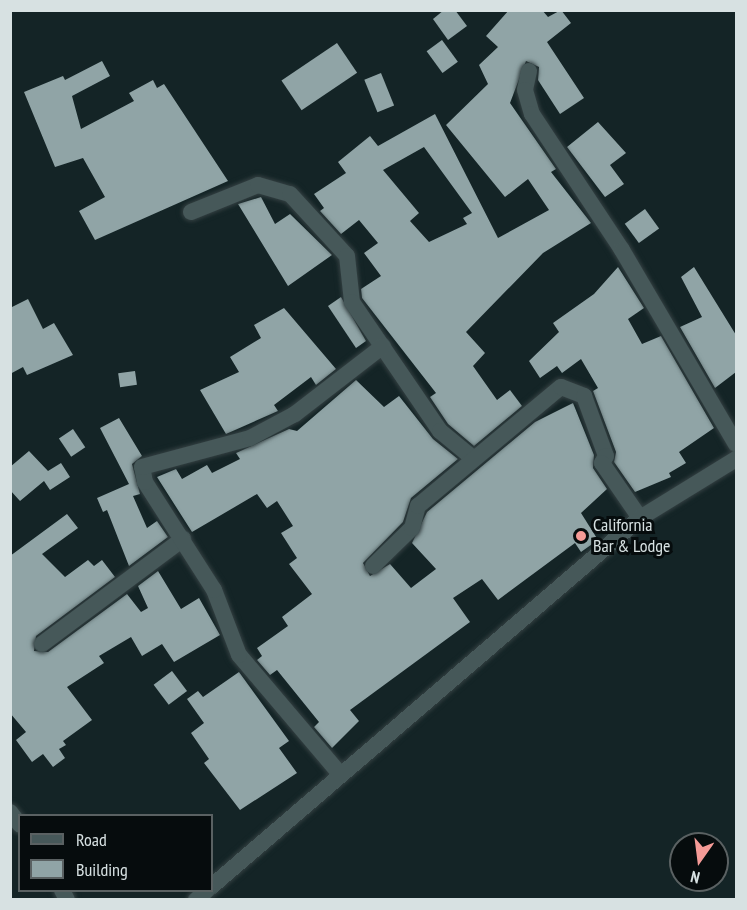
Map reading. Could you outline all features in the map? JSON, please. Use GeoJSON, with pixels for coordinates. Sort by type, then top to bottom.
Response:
{"type":"FeatureCollection","features":[{"type":"Feature","properties":{"kind":"street"},"geometry":{"type":"LineString","coordinates":[[528,70],[525,90],[531,114],[622,250],[736,444]]}},
{"type":"Feature","properties":{"kind":"street"},"geometry":{"type":"LineString","coordinates":[[191,212],[258,185],[290,194],[347,256],[352,302],[440,431],[474,459]]}},
{"type":"Feature","properties":{"kind":"street"},"geometry":{"type":"LineString","coordinates":[[340,774],[239,655],[214,590],[145,482],[146,462],[250,438],[295,414],[383,346]]}},
{"type":"Feature","properties":{"kind":"street"},"geometry":{"type":"LineString","coordinates":[[373,566],[412,528],[418,506],[551,394],[574,388],[584,396],[606,456],[602,463],[640,518]]}},
{"type":"Feature","properties":{"kind":"street"},"geometry":{"type":"LineString","coordinates":[[213,885],[640,518],[736,459]]}},
{"type":"Feature","properties":{"kind":"street"},"geometry":{"type":"LineString","coordinates":[[42,644],[183,539]]}},
{"type":"Feature","properties":{"kind":"building"},"geometry":{"type":"Polygon","coordinates":[[[444,10],[455,10],[467,26],[448,40],[433,19],[444,10]]]}},
{"type":"Feature","properties":{"kind":"building"},"geometry":{"type":"Polygon","coordinates":[[[509,10],[542,10],[548,17],[561,10],[571,23],[547,42],[584,98],[560,114],[538,80],[539,67],[526,61],[510,103],[556,169],[551,172],[591,223],[543,253],[466,332],[485,353],[473,366],[497,400],[510,390],[522,406],[474,446],[448,424],[430,397],[436,393],[362,298],[361,289],[381,276],[364,253],[378,243],[359,220],[341,234],[320,211],[324,208],[314,194],[346,173],[338,162],[370,136],[378,146],[435,114],[498,238],[549,210],[528,179],[505,197],[446,125],[488,84],[479,65],[498,47],[486,36],[509,10]],[[424,147],[383,170],[419,213],[410,221],[429,242],[467,224],[463,218],[472,213],[424,147]]]}},
{"type":"Feature","properties":{"kind":"building"},"geometry":{"type":"Polygon","coordinates":[[[442,40],[458,62],[442,73],[427,51],[442,40]]]}},
{"type":"Feature","properties":{"kind":"building"},"geometry":{"type":"Polygon","coordinates":[[[337,43],[357,73],[302,110],[281,80],[337,43]]]}},
{"type":"Feature","properties":{"kind":"building"},"geometry":{"type":"Polygon","coordinates":[[[102,61],[110,76],[72,96],[81,129],[134,101],[129,93],[153,80],[157,88],[164,84],[228,181],[95,240],[79,211],[105,197],[83,158],[55,167],[24,92],[63,76],[65,80],[102,61]]]}},
{"type":"Feature","properties":{"kind":"building"},"geometry":{"type":"Polygon","coordinates":[[[381,73],[394,105],[377,112],[364,80],[381,73]]]}},
{"type":"Feature","properties":{"kind":"building"},"geometry":{"type":"Polygon","coordinates":[[[598,122],[626,153],[610,165],[624,184],[605,197],[567,147],[598,122]]]}},
{"type":"Feature","properties":{"kind":"building"},"geometry":{"type":"Polygon","coordinates":[[[261,197],[275,224],[290,214],[332,255],[288,286],[238,204],[261,197]]]}},
{"type":"Feature","properties":{"kind":"building"},"geometry":{"type":"Polygon","coordinates":[[[645,209],[659,228],[639,243],[625,224],[645,209]]]}},
{"type":"Feature","properties":{"kind":"building"},"geometry":{"type":"Polygon","coordinates":[[[618,267],[644,308],[628,319],[642,344],[661,336],[714,428],[679,452],[686,463],[669,473],[671,477],[635,492],[614,462],[616,452],[593,391],[598,388],[581,359],[562,373],[557,366],[540,378],[529,361],[559,332],[553,323],[594,294],[618,267]]]}},
{"type":"Feature","properties":{"kind":"building"},"geometry":{"type":"Polygon","coordinates":[[[694,267],[736,335],[736,372],[715,388],[680,327],[702,317],[681,277],[694,267]]]}},
{"type":"Feature","properties":{"kind":"building"},"geometry":{"type":"Polygon","coordinates":[[[341,297],[366,341],[356,348],[328,306],[341,297]]]}},
{"type":"Feature","properties":{"kind":"building"},"geometry":{"type":"Polygon","coordinates":[[[28,299],[43,329],[54,323],[73,355],[27,375],[23,367],[10,374],[10,308],[28,299]]]}},
{"type":"Feature","properties":{"kind":"building"},"geometry":{"type":"Polygon","coordinates":[[[284,308],[336,369],[316,385],[311,377],[274,405],[278,411],[226,434],[200,390],[239,372],[230,357],[261,338],[254,325],[284,308]]]}},
{"type":"Feature","properties":{"kind":"building"},"geometry":{"type":"Polygon","coordinates":[[[135,371],[137,385],[120,387],[118,373],[135,371]]]}},
{"type":"Feature","properties":{"kind":"building"},"geometry":{"type":"Polygon","coordinates":[[[356,380],[384,407],[399,396],[433,439],[458,459],[411,498],[403,522],[363,563],[370,576],[390,564],[411,588],[436,569],[412,543],[427,512],[535,422],[573,403],[594,455],[593,468],[607,489],[581,513],[598,540],[581,552],[575,543],[498,600],[482,579],[453,598],[470,622],[350,710],[359,721],[332,748],[314,727],[319,722],[277,670],[270,675],[257,660],[262,656],[257,648],[288,626],[282,617],[312,594],[289,564],[297,558],[281,533],[293,526],[277,501],[267,508],[257,494],[192,532],[157,477],[176,469],[182,479],[207,465],[212,473],[240,459],[236,453],[289,429],[297,431],[356,380]]]}},
{"type":"Feature","properties":{"kind":"building"},"geometry":{"type":"Polygon","coordinates":[[[119,418],[142,456],[132,464],[140,494],[133,496],[147,528],[157,521],[168,537],[129,566],[107,510],[103,512],[97,498],[129,484],[100,428],[119,418]]]}},
{"type":"Feature","properties":{"kind":"building"},"geometry":{"type":"Polygon","coordinates":[[[73,429],[85,447],[71,457],[59,439],[73,429]]]}},
{"type":"Feature","properties":{"kind":"building"},"geometry":{"type":"Polygon","coordinates":[[[29,451],[48,471],[61,463],[70,477],[50,490],[44,481],[20,501],[10,490],[10,467],[29,451]]]}},
{"type":"Feature","properties":{"kind":"building"},"geometry":{"type":"Polygon","coordinates":[[[67,514],[78,528],[42,554],[65,577],[88,560],[94,566],[102,560],[115,577],[36,636],[34,651],[48,652],[127,594],[141,612],[148,608],[138,586],[158,571],[181,609],[199,598],[220,635],[174,662],[162,644],[142,656],[131,637],[99,656],[104,663],[67,687],[92,720],[63,741],[66,745],[59,749],[65,758],[53,767],[43,754],[32,762],[16,740],[26,732],[10,713],[10,556],[67,514]]]}},
{"type":"Feature","properties":{"kind":"building"},"geometry":{"type":"Polygon","coordinates":[[[172,671],[187,691],[169,705],[154,685],[172,671]]]}},
{"type":"Feature","properties":{"kind":"building"},"geometry":{"type":"Polygon","coordinates":[[[239,672],[289,741],[279,748],[297,773],[240,810],[204,763],[209,759],[191,733],[204,723],[187,699],[198,691],[203,697],[239,672]]]}},
{"type":"Feature","properties":{"kind":"place","name":"California Bar & Lodge"},"geometry":{"type":"Point","coordinates":[581,536]}}]}
